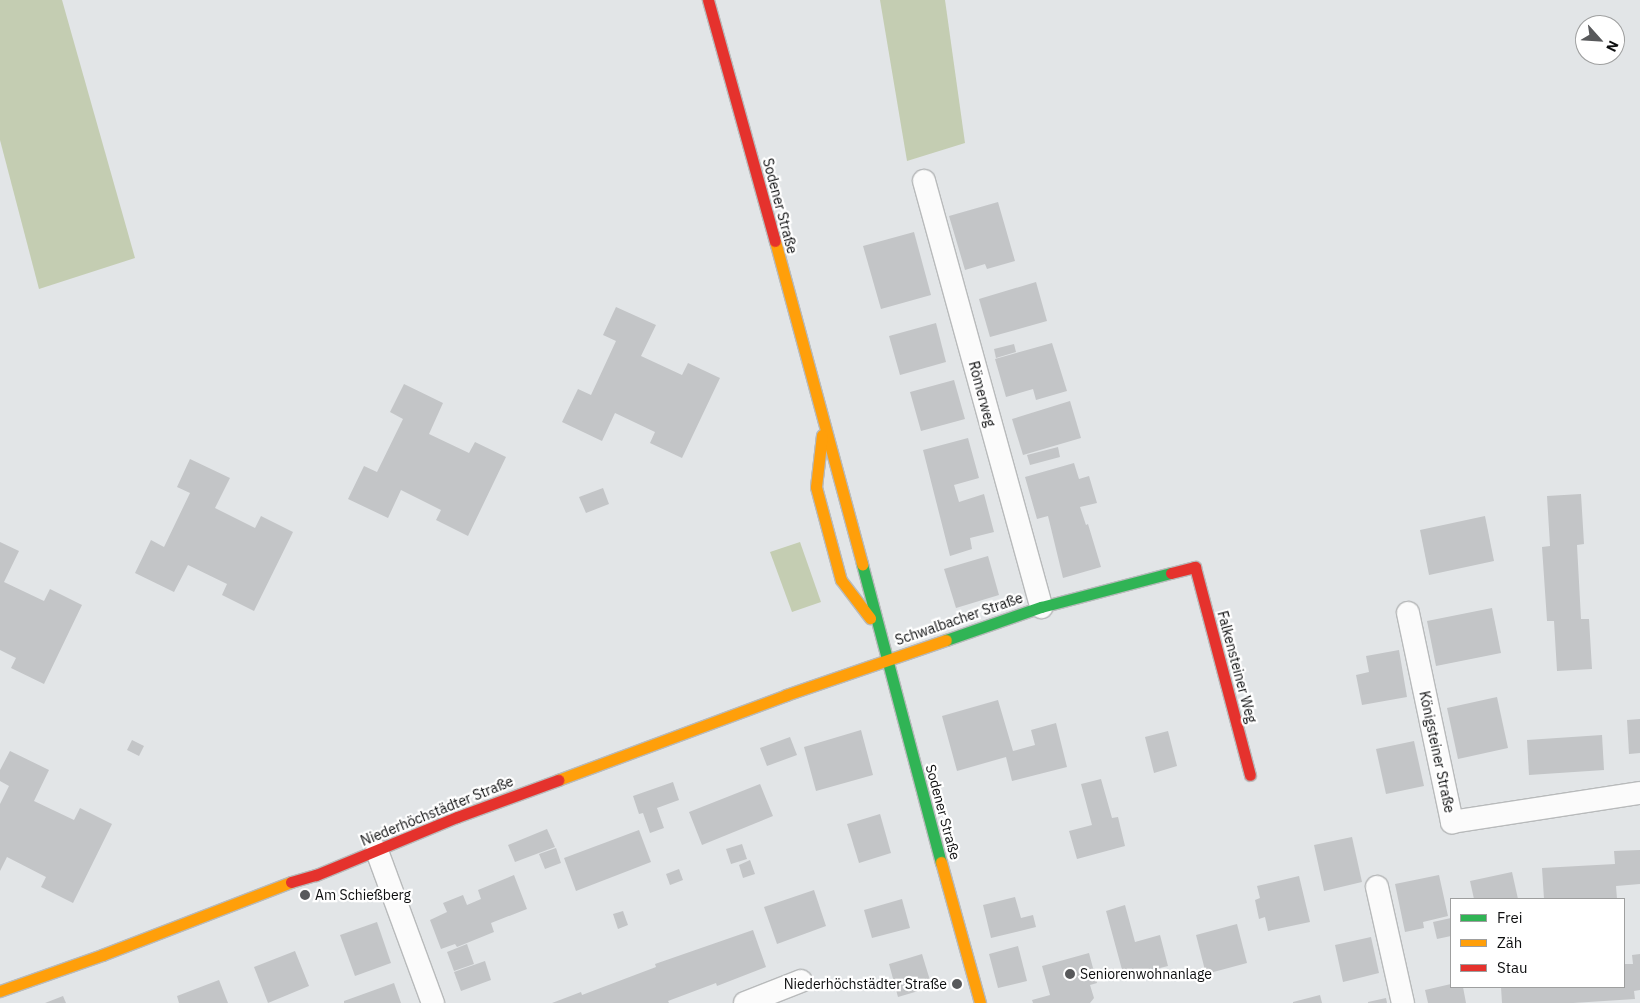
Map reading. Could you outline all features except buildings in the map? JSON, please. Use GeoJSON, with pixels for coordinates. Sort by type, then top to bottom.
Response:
{"type":"FeatureCollection","features":[{"type":"Feature","properties":{"kind":"street","name":"Sodener Straße"},"geometry":{"type":"LineString","coordinates":[[708,0],[824,420],[980,1003]]}},
{"type":"Feature","properties":{"kind":"street","name":"Römerweg"},"geometry":{"type":"LineString","coordinates":[[924,181],[1041,607]]}},
{"type":"Feature","properties":{"kind":"street","name":"Sodener Straße"},"geometry":{"type":"LineString","coordinates":[[824,420],[816,487],[841,580],[879,629]]}},
{"type":"Feature","properties":{"kind":"street","name":"Schwalbacher Straße"},"geometry":{"type":"LineString","coordinates":[[887,660],[1041,607],[1195,567]]}},
{"type":"Feature","properties":{"kind":"street","name":"Falkensteiner Weg"},"geometry":{"type":"LineString","coordinates":[[1195,567],[1250,775]]}},
{"type":"Feature","properties":{"kind":"street","name":"Königsteiner Straße"},"geometry":{"type":"LineString","coordinates":[[1408,613],[1452,822],[1640,793]]}},
{"type":"Feature","properties":{"kind":"street","name":"Niederhöchstädter Straße"},"geometry":{"type":"LineString","coordinates":[[0,991],[102,955],[376,851],[458,817],[887,660]]}},
{"type":"Feature","properties":{"kind":"street"},"geometry":{"type":"LineString","coordinates":[[376,851],[433,1003]]}},
{"type":"Feature","properties":{"kind":"street"},"geometry":{"type":"LineString","coordinates":[[1376,887],[1402,1003]]}},
{"type":"Feature","properties":{"kind":"street"},"geometry":{"type":"LineString","coordinates":[[744,1003],[801,981]]}},
{"type":"Feature","properties":{"kind":"green space"},"geometry":{"type":"Polygon","coordinates":[[[0,0],[62,0],[135,258],[39,289],[0,140],[0,0]]]}},
{"type":"Feature","properties":{"kind":"green space"},"geometry":{"type":"Polygon","coordinates":[[[880,0],[945,0],[965,143],[907,161],[880,0]]]}},
{"type":"Feature","properties":{"kind":"green space"},"geometry":{"type":"Polygon","coordinates":[[[800,542],[821,602],[792,612],[770,552],[800,542]]]}},
{"type":"Feature","properties":{"kind":"traffic: fast"},"geometry":{"type":"LineString","coordinates":[[862,564],[941,862]]}},
{"type":"Feature","properties":{"kind":"traffic: fast"},"geometry":{"type":"LineString","coordinates":[[946,640],[1041,607],[1171,573]]}},
{"type":"Feature","properties":{"kind":"traffic: slow"},"geometry":{"type":"LineString","coordinates":[[775,241],[862,564]]}},
{"type":"Feature","properties":{"kind":"traffic: slow"},"geometry":{"type":"LineString","coordinates":[[822,435],[816,487],[841,580],[870,618]]}},
{"type":"Feature","properties":{"kind":"traffic: slow"},"geometry":{"type":"LineString","coordinates":[[558,780],[786,695],[946,640]]}},
{"type":"Feature","properties":{"kind":"traffic: slow"},"geometry":{"type":"LineString","coordinates":[[941,862],[980,1003]]}},
{"type":"Feature","properties":{"kind":"traffic: slow"},"geometry":{"type":"LineString","coordinates":[[0,991],[102,955],[291,882]]}},
{"type":"Feature","properties":{"kind":"traffic: jam"},"geometry":{"type":"LineString","coordinates":[[708,0],[775,241]]}},
{"type":"Feature","properties":{"kind":"traffic: jam"},"geometry":{"type":"LineString","coordinates":[[1171,573],[1195,567],[1250,775]]}},
{"type":"Feature","properties":{"kind":"traffic: jam"},"geometry":{"type":"LineString","coordinates":[[291,882],[316,875],[457,817],[558,780]]}},
{"type":"Feature","properties":{"kind":"place","name":"Am Schießberg"},"geometry":{"type":"Point","coordinates":[305,895]}},
{"type":"Feature","properties":{"kind":"place","name":"Seniorenwohnanlage"},"geometry":{"type":"Point","coordinates":[1070,974]}},
{"type":"Feature","properties":{"kind":"place","name":"Niederhöchstädter Straße"},"geometry":{"type":"Point","coordinates":[957,984]}}]}
